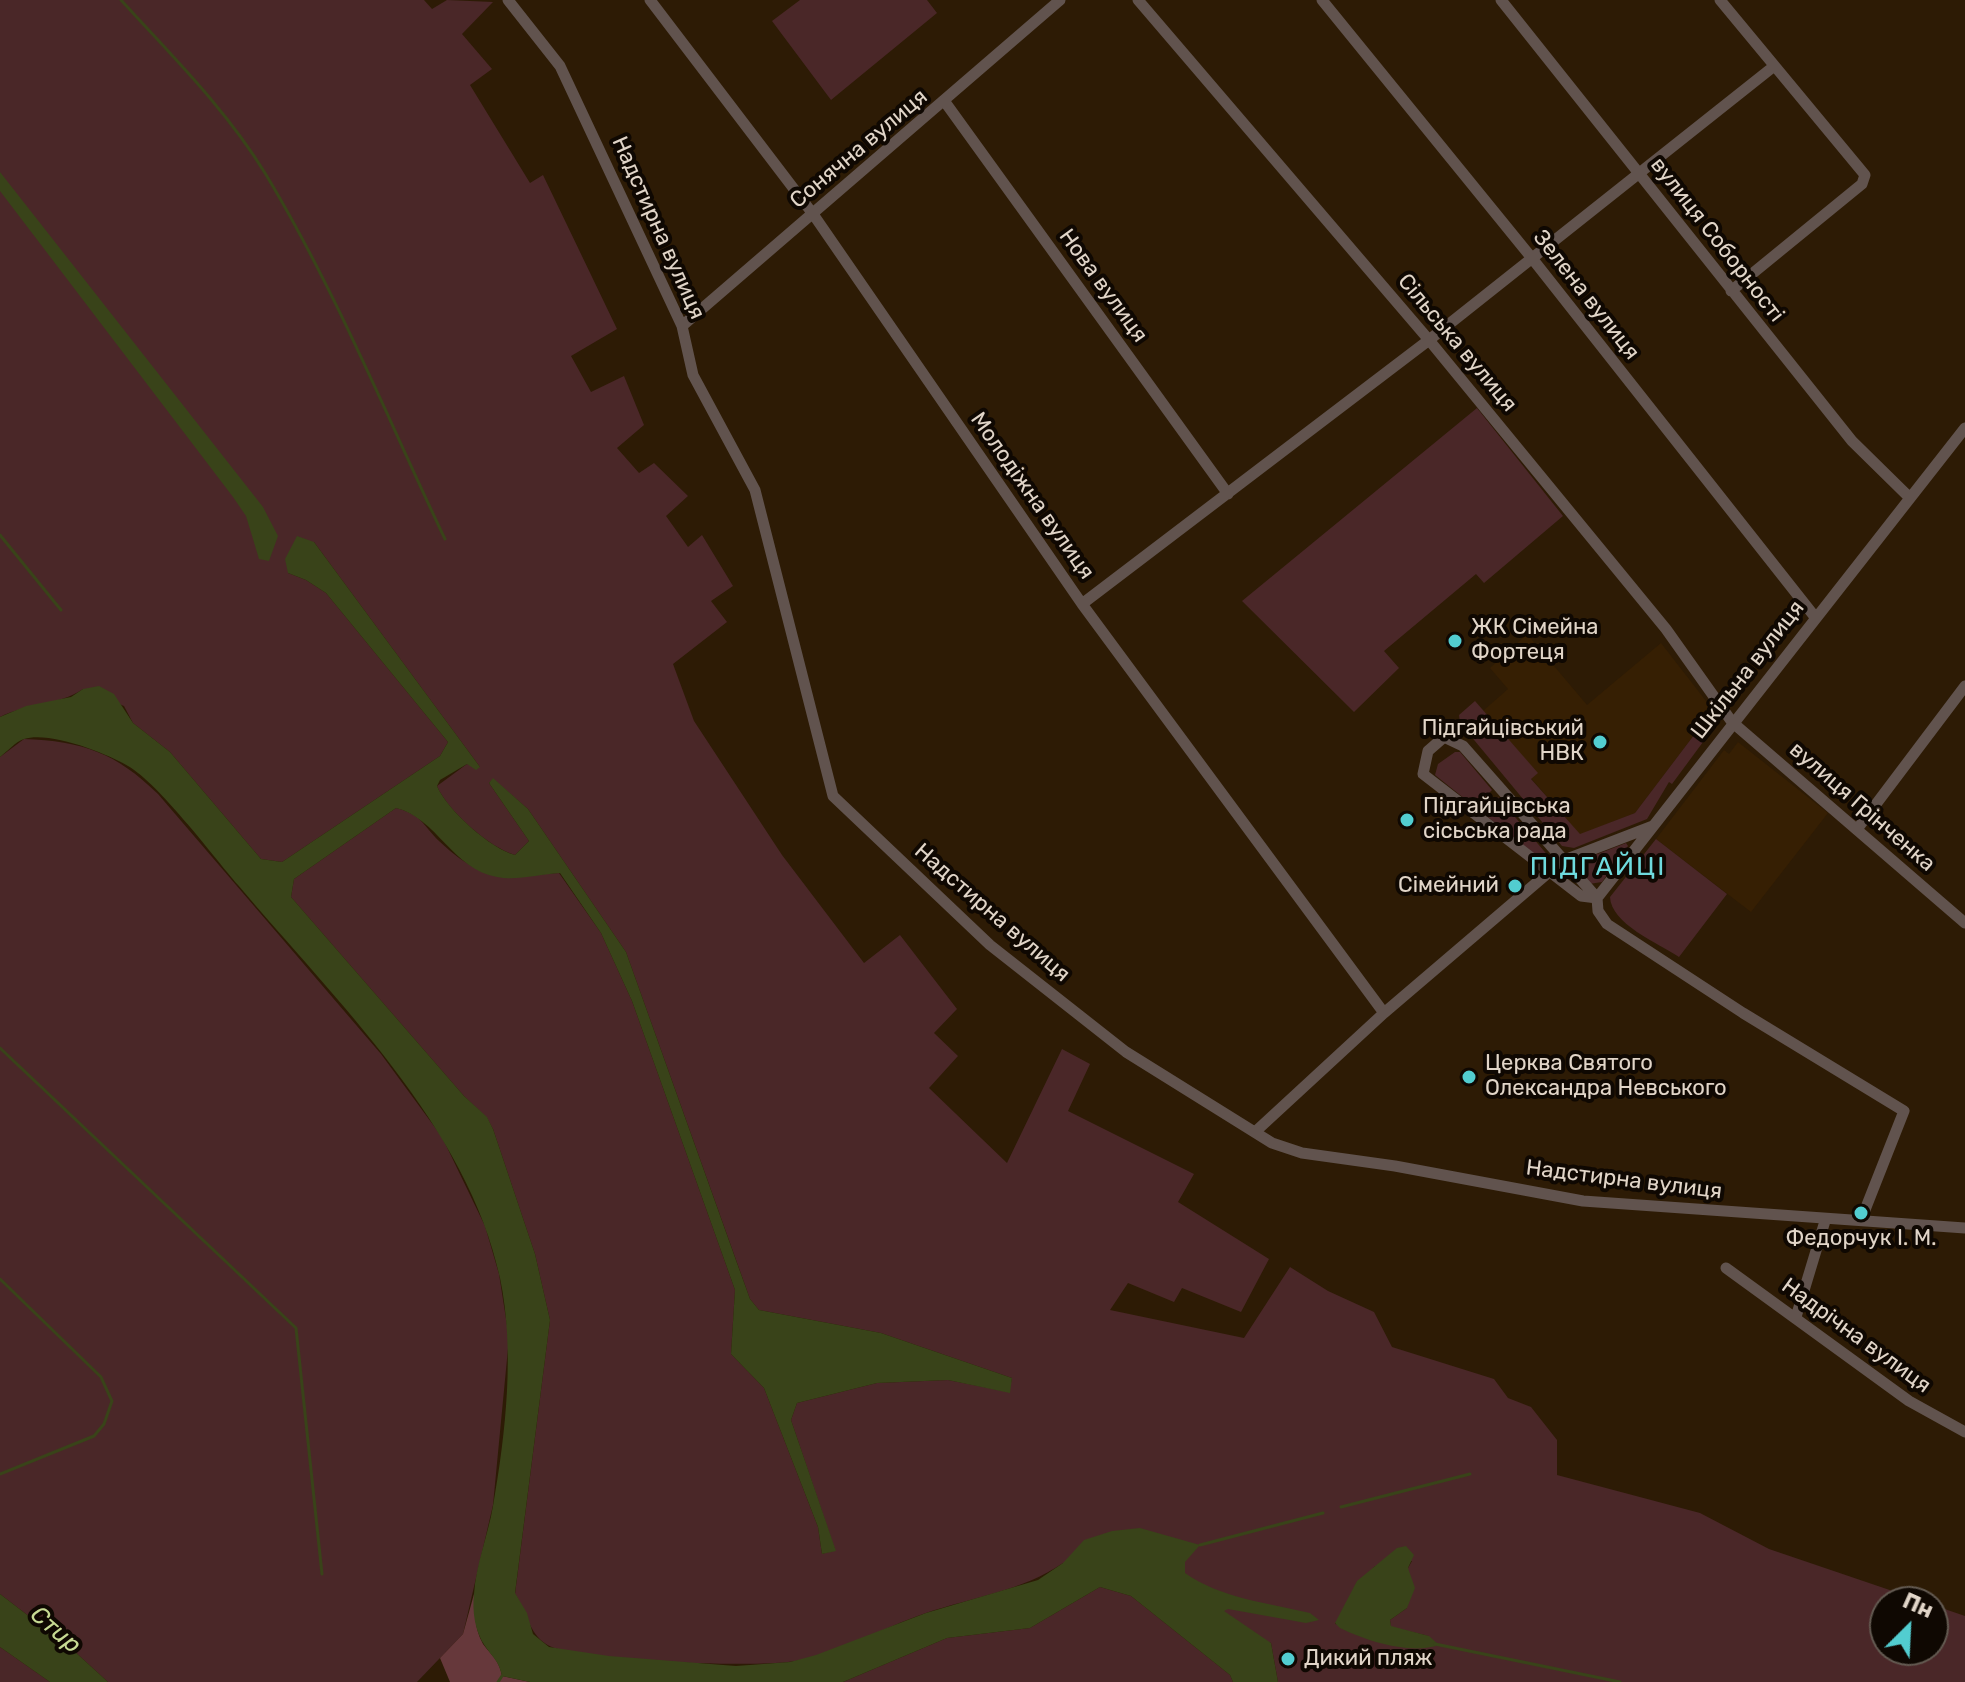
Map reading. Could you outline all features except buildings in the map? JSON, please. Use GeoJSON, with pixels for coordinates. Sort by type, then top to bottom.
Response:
{"type":"FeatureCollection","features":[{"type":"Feature","properties":{"kind":"street","name":"Надстирна вулиця"},"geometry":{"type":"LineString","coordinates":[[508,0],[560,66],[682,326],[693,375],[755,490],[833,796],[990,945],[1126,1052],[1272,1143],[1302,1153],[1395,1166],[1583,1201],[1825,1221],[1861,1220],[1965,1228]]}},
{"type":"Feature","properties":{"kind":"street","name":"Молодіжна вулиця"},"geometry":{"type":"LineString","coordinates":[[650,0],[813,214],[1082,604],[1384,1013]]}},
{"type":"Feature","properties":{"kind":"street","name":"Сонячна вулиця"},"geometry":{"type":"LineString","coordinates":[[682,326],[1060,0]]}},
{"type":"Feature","properties":{"kind":"street","name":"Сільська вулиця"},"geometry":{"type":"LineString","coordinates":[[1138,0],[1429,340],[1666,629],[1732,722]]}},
{"type":"Feature","properties":{"kind":"street","name":"Зелена вулиця"},"geometry":{"type":"LineString","coordinates":[[1322,0],[1531,257],[1815,617]]}},
{"type":"Feature","properties":{"kind":"street","name":"вулиця Соборності"},"geometry":{"type":"LineString","coordinates":[[1501,0],[1852,441],[1910,498]]}},
{"type":"Feature","properties":{"kind":"street"},"geometry":{"type":"LineString","coordinates":[[1720,0],[1865,175],[1862,184],[1731,291]]}},
{"type":"Feature","properties":{"kind":"street"},"geometry":{"type":"LineString","coordinates":[[1082,604],[1429,340],[1773,67]]}},
{"type":"Feature","properties":{"kind":"street","name":"Нова вулиця"},"geometry":{"type":"LineString","coordinates":[[945,102],[1228,494]]}},
{"type":"Feature","properties":{"kind":"street","name":"Шкільна вулиця"},"geometry":{"type":"LineString","coordinates":[[1597,898],[1965,428]]}},
{"type":"Feature","properties":{"kind":"street"},"geometry":{"type":"LineString","coordinates":[[1858,828],[1965,686]]}},
{"type":"Feature","properties":{"kind":"street","name":"вулиця Грінченка"},"geometry":{"type":"LineString","coordinates":[[1732,722],[1965,923]]}},
{"type":"Feature","properties":{"kind":"street"},"geometry":{"type":"LineString","coordinates":[[1597,898],[1581,896],[1423,774],[1428,751],[1444,737],[1463,746],[1597,898],[1598,911],[1607,924],[1743,1013],[1904,1111],[1861,1220]]}},
{"type":"Feature","properties":{"kind":"street"},"geometry":{"type":"LineString","coordinates":[[1255,1132],[1384,1013],[1562,861],[1653,826]]}},
{"type":"Feature","properties":{"kind":"street"},"geometry":{"type":"LineString","coordinates":[[1796,1317],[1825,1221]]}},
{"type":"Feature","properties":{"kind":"street","name":"Надрічна вулиця"},"geometry":{"type":"LineString","coordinates":[[1726,1268],[1909,1401],[1965,1432]]}},
{"type":"Feature","properties":{"kind":"shaded area"},"geometry":{"type":"Polygon","coordinates":[[[0,0],[424,0],[432,9],[447,0],[493,2],[462,34],[492,69],[470,85],[530,183],[543,175],[617,329],[571,356],[591,392],[624,376],[644,425],[617,448],[639,473],[654,463],[688,496],[666,516],[688,547],[702,535],[733,586],[711,601],[727,622],[673,664],[694,721],[782,855],[864,963],[900,935],[957,1009],[934,1033],[958,1056],[929,1088],[1007,1163],[1062,1049],[1090,1064],[1068,1111],[1194,1174],[1178,1202],[1269,1259],[1241,1312],[1182,1288],[1174,1302],[1128,1283],[1110,1310],[1244,1338],[1290,1267],[1328,1291],[1374,1312],[1392,1347],[1494,1379],[1508,1398],[1531,1407],[1557,1440],[1557,1475],[1700,1513],[1769,1549],[1878,1586],[1869,1586],[1869,1666],[1949,1666],[1949,1610],[1965,1616],[1965,1682],[1278,1682],[1271,1643],[1063,1563],[1014,1587],[926,1613],[823,1654],[788,1662],[702,1663],[625,1659],[562,1650],[546,1644],[532,1628],[515,1594],[550,1320],[535,1254],[493,1129],[487,1118],[464,1096],[291,897],[294,879],[396,808],[417,817],[455,855],[482,871],[508,876],[559,873],[601,933],[632,1001],[735,1290],[731,1354],[764,1388],[818,1527],[822,1554],[835,1550],[791,1420],[797,1403],[877,1383],[948,1380],[1009,1392],[1012,1378],[881,1333],[759,1310],[750,1299],[626,952],[528,809],[493,779],[489,783],[529,841],[515,855],[482,836],[459,817],[442,796],[437,786],[467,764],[480,767],[314,542],[288,573],[326,593],[448,742],[440,756],[282,862],[261,859],[170,752],[133,723],[124,706],[83,689],[63,699],[0,717],[0,0]],[[1412,1561],[1384,1562],[1374,1567],[1335,1624],[1429,1636],[1391,1627],[1390,1620],[1407,1608],[1408,1568],[1412,1561]]]}},
{"type":"Feature","properties":{"kind":"shaded area"},"geometry":{"type":"Polygon","coordinates":[[[800,0],[927,0],[937,13],[831,100],[772,21],[800,0]]]}},
{"type":"Feature","properties":{"kind":"shaded area"},"geometry":{"type":"Polygon","coordinates":[[[0,172],[263,507],[278,536],[269,561],[259,559],[246,516],[233,497],[0,191],[0,172]]]}},
{"type":"Feature","properties":{"kind":"shaded area"},"geometry":{"type":"Polygon","coordinates":[[[1477,408],[1563,516],[1484,583],[1476,574],[1384,651],[1399,668],[1354,712],[1242,601],[1477,408]]]}},
{"type":"Feature","properties":{"kind":"shaded area"},"geometry":{"type":"Polygon","coordinates":[[[297,536],[314,542],[480,767],[476,770],[467,764],[440,780],[437,786],[442,796],[482,837],[515,855],[529,841],[489,783],[493,778],[528,809],[626,952],[750,1299],[759,1310],[881,1333],[1012,1378],[1010,1393],[948,1380],[877,1383],[797,1403],[791,1420],[836,1551],[822,1554],[818,1527],[764,1388],[731,1354],[735,1290],[632,1001],[601,933],[560,873],[512,878],[481,872],[456,854],[423,822],[396,808],[294,879],[291,897],[464,1096],[487,1117],[535,1254],[550,1320],[515,1593],[527,1613],[533,1634],[549,1647],[609,1656],[736,1666],[790,1662],[926,1613],[1038,1580],[1063,1563],[1084,1540],[1112,1531],[1140,1528],[1200,1545],[1185,1562],[1185,1573],[1199,1581],[1245,1599],[1310,1613],[1319,1620],[1306,1623],[1228,1609],[1224,1611],[1271,1643],[1278,1682],[1233,1682],[1230,1675],[1131,1596],[1100,1587],[1030,1628],[947,1638],[843,1682],[530,1682],[502,1676],[479,1634],[473,1601],[502,1449],[508,1362],[505,1305],[484,1222],[459,1169],[429,1118],[355,1020],[185,821],[141,775],[106,755],[48,738],[21,740],[0,757],[0,717],[26,706],[71,697],[83,689],[99,686],[114,694],[133,723],[170,752],[261,859],[282,862],[440,756],[448,742],[326,593],[288,573],[285,559],[297,536]]]}},
{"type":"Feature","properties":{"kind":"shaded area","name":"Підгайцівський НВК"},"geometry":{"type":"Polygon","coordinates":[[[1527,634],[1587,705],[1661,643],[1713,710],[1635,813],[1580,835],[1531,778],[1537,773],[1483,711],[1508,689],[1490,668],[1527,634]]]}},
{"type":"Feature","properties":{"kind":"shaded area"},"geometry":{"type":"Polygon","coordinates":[[[1475,701],[1538,773],[1531,779],[1580,834],[1635,813],[1713,710],[1720,719],[1672,784],[1669,782],[1647,819],[1574,848],[1562,846],[1460,723],[1459,715],[1475,701]]]}},
{"type":"Feature","properties":{"kind":"shaded area"},"geometry":{"type":"Polygon","coordinates":[[[24,739],[81,746],[97,752],[128,768],[158,794],[381,1054],[442,1137],[485,1226],[499,1274],[509,1338],[493,1505],[463,1634],[417,1682],[108,1682],[73,1650],[0,1594],[0,757],[24,739]]]}},
{"type":"Feature","properties":{"kind":"shaded area"},"geometry":{"type":"Polygon","coordinates":[[[1738,742],[1828,813],[1751,912],[1656,839],[1724,750],[1729,754],[1738,742]]]}},
{"type":"Feature","properties":{"kind":"shaded area"},"geometry":{"type":"Polygon","coordinates":[[[1460,752],[1492,790],[1475,807],[1435,775],[1438,764],[1460,752]]]}},
{"type":"Feature","properties":{"kind":"shaded area"},"geometry":{"type":"Polygon","coordinates":[[[1498,797],[1550,858],[1545,864],[1483,813],[1498,797]]]}},
{"type":"Feature","properties":{"kind":"shaded area"},"geometry":{"type":"Polygon","coordinates":[[[1656,839],[1727,894],[1679,957],[1627,924],[1612,907],[1610,897],[1656,839]]]}},
{"type":"Feature","properties":{"kind":"shaded area"},"geometry":{"type":"Polygon","coordinates":[[[1626,843],[1628,846],[1602,882],[1589,884],[1576,869],[1577,862],[1626,843]]]}},
{"type":"Feature","properties":{"kind":"shaded area"},"geometry":{"type":"Polygon","coordinates":[[[1406,1546],[1414,1555],[1408,1568],[1415,1588],[1407,1608],[1390,1620],[1391,1626],[1429,1636],[1439,1645],[1428,1648],[1402,1647],[1375,1642],[1340,1628],[1335,1623],[1357,1581],[1397,1548],[1406,1546]]]}},
{"type":"Feature","properties":{"kind":"shaded area"},"geometry":{"type":"Polygon","coordinates":[[[1100,1587],[1131,1596],[1230,1675],[1233,1682],[843,1682],[947,1638],[1030,1628],[1100,1587]]]}},
{"type":"Feature","properties":{"kind":"shaded area","name":"Стир"},"geometry":{"type":"Polygon","coordinates":[[[0,1594],[73,1650],[108,1682],[50,1682],[0,1647],[0,1594]]]}},
{"type":"Feature","properties":{"kind":"shaded area"},"geometry":{"type":"Polygon","coordinates":[[[474,1594],[478,1632],[502,1676],[530,1682],[450,1682],[440,1658],[463,1634],[474,1594]]]}},
{"type":"Feature","properties":{"kind":"shaded area"},"geometry":{"type":"Polygon","coordinates":[[[0,1647],[50,1682],[0,1682],[0,1647]]]}},
{"type":"Feature","properties":{"kind":"waterway"},"geometry":{"type":"LineString","coordinates":[[121,0],[215,105],[265,173],[337,308],[445,539]]}},
{"type":"Feature","properties":{"kind":"waterway"},"geometry":{"type":"LineString","coordinates":[[0,535],[61,610]]}},
{"type":"Feature","properties":{"kind":"waterway"},"geometry":{"type":"LineString","coordinates":[[0,1048],[296,1328],[322,1574]]}},
{"type":"Feature","properties":{"kind":"waterway"},"geometry":{"type":"LineString","coordinates":[[0,1279],[101,1377],[112,1401],[104,1424],[94,1436],[0,1474]]}},
{"type":"Feature","properties":{"kind":"waterway"},"geometry":{"type":"LineString","coordinates":[[1341,1507],[1470,1474]]}},
{"type":"Feature","properties":{"kind":"waterway"},"geometry":{"type":"LineString","coordinates":[[1200,1545],[1323,1513]]}},
{"type":"Feature","properties":{"kind":"waterway"},"geometry":{"type":"LineString","coordinates":[[1435,1644],[1620,1682]]}},
{"type":"Feature","properties":{"kind":"waterway"},"geometry":{"type":"LineString","coordinates":[[498,1682],[502,1676]]}},
{"type":"Feature","properties":{"kind":"place","name":"ЖК Сімейна Фортеця"},"geometry":{"type":"Point","coordinates":[1455,641]}},
{"type":"Feature","properties":{"kind":"place","name":"Підгайцівський НВК"},"geometry":{"type":"Point","coordinates":[1600,742]}},
{"type":"Feature","properties":{"kind":"place","name":"Підгайцівська сісьська рада"},"geometry":{"type":"Point","coordinates":[1407,820]}},
{"type":"Feature","properties":{"kind":"place","name":"Сімейний"},"geometry":{"type":"Point","coordinates":[1515,886]}},
{"type":"Feature","properties":{"kind":"place","name":"Церква Святого Олександра Невського"},"geometry":{"type":"Point","coordinates":[1469,1077]}},
{"type":"Feature","properties":{"kind":"place","name":"Федорчук І. М."},"geometry":{"type":"Point","coordinates":[1861,1213]}},
{"type":"Feature","properties":{"kind":"place","name":"Дикий пляж"},"geometry":{"type":"Point","coordinates":[1288,1659]}},
{"type":"Feature","properties":{"kind":"district","name":"ПІДГАЙЦІ"},"geometry":{"type":"Point","coordinates":[1598,867]}}]}
